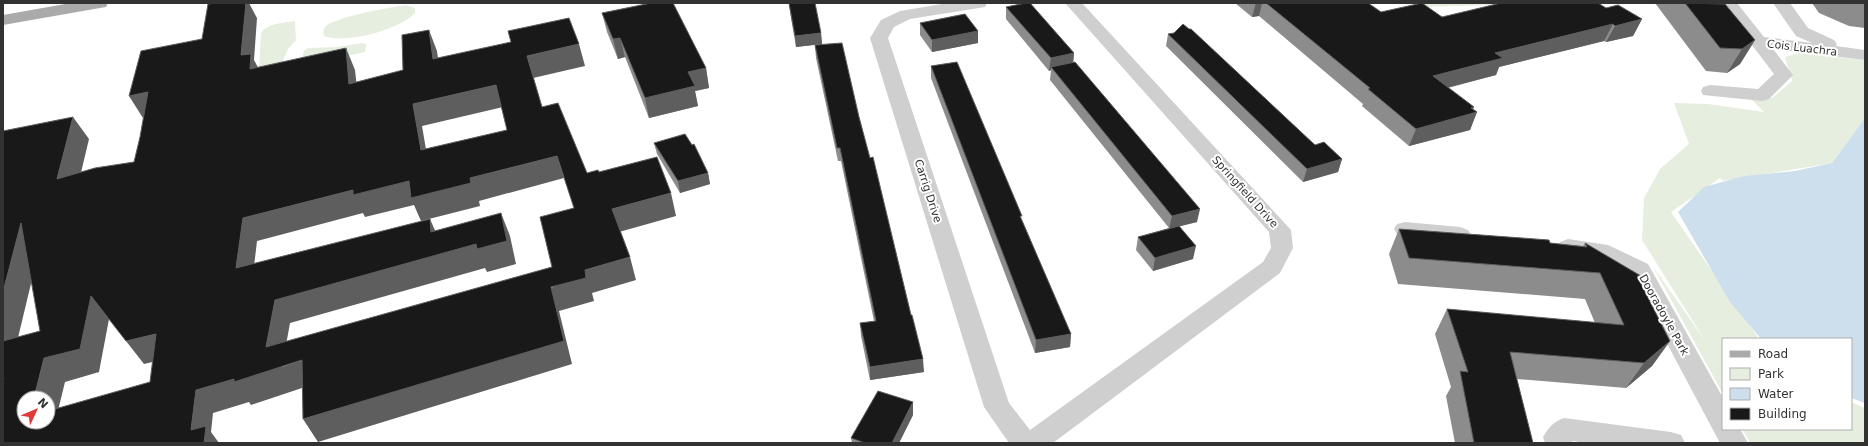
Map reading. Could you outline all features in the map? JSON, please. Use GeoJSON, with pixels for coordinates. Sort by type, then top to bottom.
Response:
{"type":"FeatureCollection","features":[{"type":"Feature","properties":{"kind":"main road"},"geometry":{"type":"LineString","coordinates":[[3,20],[100,3]]}},
{"type":"Feature","properties":{"kind":"street","name":"Carrig Drive"},"geometry":{"type":"LineString","coordinates":[[979,3],[906,15],[887,24],[879,38],[998,407],[1038,441]]}},
{"type":"Feature","properties":{"kind":"street","name":"Springfield Drive"},"geometry":{"type":"LineString","coordinates":[[1038,441],[1272,267],[1282,248],[1280,230],[1073,3]]}},
{"type":"Feature","properties":{"kind":"street","name":"Cois Luachra"},"geometry":{"type":"LineString","coordinates":[[1710,92],[1762,95],[1784,75],[1728,3]]}},
{"type":"Feature","properties":{"kind":"street","name":"Cois Luachra"},"geometry":{"type":"LineString","coordinates":[[1781,3],[1802,32],[1846,53]]}},
{"type":"Feature","properties":{"kind":"street","name":"Cois Luachra"},"geometry":{"type":"LineString","coordinates":[[1759,42],[1865,55]]}},
{"type":"Feature","properties":{"kind":"street"},"geometry":{"type":"LineString","coordinates":[[1405,229],[1483,238]]}},
{"type":"Feature","properties":{"kind":"street","name":"Dooradoyle Park"},"geometry":{"type":"LineString","coordinates":[[1545,245],[1600,251],[1640,270],[1722,421]]}},
{"type":"Feature","properties":{"kind":"street"},"geometry":{"type":"LineString","coordinates":[[1559,443],[1557,438],[1564,429],[1671,443]]}},
{"type":"Feature","properties":{"kind":"street"},"geometry":{"type":"LineString","coordinates":[[1727,430],[1734,443]]}},
{"type":"Feature","properties":{"kind":"green space"},"geometry":{"type":"Polygon","coordinates":[[[1416,3],[1531,3],[1532,4],[1419,7],[1416,3]]]}},
{"type":"Feature","properties":{"kind":"green space"},"geometry":{"type":"Polygon","coordinates":[[[406,5],[415,8],[415,13],[397,25],[385,30],[358,37],[334,38],[324,36],[324,29],[330,23],[350,16],[406,5]]]}},
{"type":"Feature","properties":{"kind":"green space"},"geometry":{"type":"Polygon","coordinates":[[[295,21],[296,40],[288,49],[281,65],[259,70],[261,33],[272,25],[295,21]]]}},
{"type":"Feature","properties":{"kind":"green space"},"geometry":{"type":"Polygon","coordinates":[[[362,43],[366,44],[365,52],[300,66],[304,51],[308,48],[337,47],[362,43]]]}},
{"type":"Feature","properties":{"kind":"green space"},"geometry":{"type":"Polygon","coordinates":[[[1798,53],[1865,60],[1865,118],[1832,163],[1723,181],[1720,178],[1671,212],[1758,338],[1722,338],[1722,392],[1652,265],[1706,342],[1642,240],[1644,198],[1660,169],[1689,144],[1674,103],[1708,104],[1764,112],[1752,100],[1772,98],[1792,81],[1785,57],[1798,53]]]}},
{"type":"Feature","properties":{"kind":"green space"},"geometry":{"type":"Polygon","coordinates":[[[1852,402],[1865,408],[1865,443],[1750,443],[1743,430],[1852,430],[1852,402]]]}},
{"type":"Feature","properties":{"kind":"water"},"geometry":{"type":"Polygon","coordinates":[[[1865,118],[1865,403],[1852,398],[1852,338],[1760,338],[1730,302],[1678,212],[1704,187],[1744,176],[1795,171],[1832,163],[1865,118]]]}},
{"type":"Feature","properties":{"kind":"building"},"geometry":{"type":"Polygon","coordinates":[[[246,3],[241,55],[251,54],[250,69],[346,48],[349,84],[403,70],[402,35],[429,30],[433,59],[511,42],[508,31],[569,18],[579,44],[527,56],[542,107],[558,103],[587,173],[598,170],[599,172],[657,157],[671,193],[612,209],[630,257],[585,270],[586,278],[551,287],[564,341],[303,419],[302,360],[234,382],[234,379],[196,390],[191,430],[206,426],[204,443],[3,443],[3,341],[40,331],[21,223],[3,292],[3,131],[73,117],[57,179],[95,168],[134,162],[148,92],[129,96],[141,51],[202,39],[208,4],[246,3]],[[496,85],[413,104],[421,150],[507,130],[496,85]],[[557,156],[470,178],[471,183],[411,198],[409,181],[353,195],[353,190],[243,218],[236,268],[430,219],[431,232],[501,213],[507,241],[477,249],[476,244],[275,300],[266,347],[552,267],[540,217],[574,208],[557,156]],[[91,296],[80,349],[44,358],[36,390],[16,390],[16,430],[56,430],[56,409],[150,382],[156,334],[126,341],[91,296]]]}},
{"type":"Feature","properties":{"kind":"building"},"geometry":{"type":"Polygon","coordinates":[[[651,3],[673,3],[706,68],[688,72],[695,86],[645,98],[620,38],[613,39],[602,13],[651,3]]]}},
{"type":"Feature","properties":{"kind":"building"},"geometry":{"type":"Polygon","coordinates":[[[789,3],[815,3],[821,33],[795,36],[789,3]]]}},
{"type":"Feature","properties":{"kind":"building"},"geometry":{"type":"Polygon","coordinates":[[[1030,3],[1074,53],[1051,58],[1006,7],[1030,3]]]}},
{"type":"Feature","properties":{"kind":"building"},"geometry":{"type":"Polygon","coordinates":[[[1266,3],[1368,3],[1381,12],[1422,3],[1442,17],[1501,3],[1598,3],[1606,8],[1618,5],[1642,19],[1615,26],[1613,24],[1495,53],[1503,58],[1433,76],[1474,107],[1471,108],[1477,112],[1416,129],[1368,89],[1370,88],[1266,3]]]}},
{"type":"Feature","properties":{"kind":"building"},"geometry":{"type":"Polygon","coordinates":[[[1685,3],[1725,4],[1755,40],[1742,49],[1720,48],[1685,3]]]}},
{"type":"Feature","properties":{"kind":"building"},"geometry":{"type":"Polygon","coordinates":[[[965,14],[978,31],[932,40],[920,23],[965,14]]]}},
{"type":"Feature","properties":{"kind":"building"},"geometry":{"type":"Polygon","coordinates":[[[1183,24],[1191,29],[1315,145],[1324,142],[1342,159],[1307,169],[1168,34],[1174,33],[1183,24]]]}},
{"type":"Feature","properties":{"kind":"building"},"geometry":{"type":"Polygon","coordinates":[[[842,43],[859,117],[870,158],[873,157],[923,359],[870,367],[860,323],[876,321],[840,148],[837,148],[815,45],[842,43]]]}},
{"type":"Feature","properties":{"kind":"building"},"geometry":{"type":"Polygon","coordinates":[[[957,62],[1022,216],[1020,216],[1071,334],[1036,340],[931,66],[957,62]]]}},
{"type":"Feature","properties":{"kind":"building"},"geometry":{"type":"Polygon","coordinates":[[[1075,62],[1200,209],[1172,216],[1051,67],[1075,62]]]}},
{"type":"Feature","properties":{"kind":"building"},"geometry":{"type":"Polygon","coordinates":[[[685,134],[692,145],[694,144],[708,173],[678,181],[654,143],[685,134]]]}},
{"type":"Feature","properties":{"kind":"building"},"geometry":{"type":"Polygon","coordinates":[[[1179,226],[1196,246],[1155,258],[1138,237],[1179,226]]]}},
{"type":"Feature","properties":{"kind":"building"},"geometry":{"type":"Polygon","coordinates":[[[1399,229],[1549,240],[1550,243],[1587,247],[1585,243],[1641,276],[1637,276],[1670,341],[1644,363],[1510,352],[1533,443],[1474,443],[1460,371],[1468,372],[1447,309],[1624,325],[1600,273],[1409,258],[1399,229]]]}},
{"type":"Feature","properties":{"kind":"building"},"geometry":{"type":"Polygon","coordinates":[[[878,391],[913,402],[892,443],[865,443],[851,438],[878,391]]]}}]}
